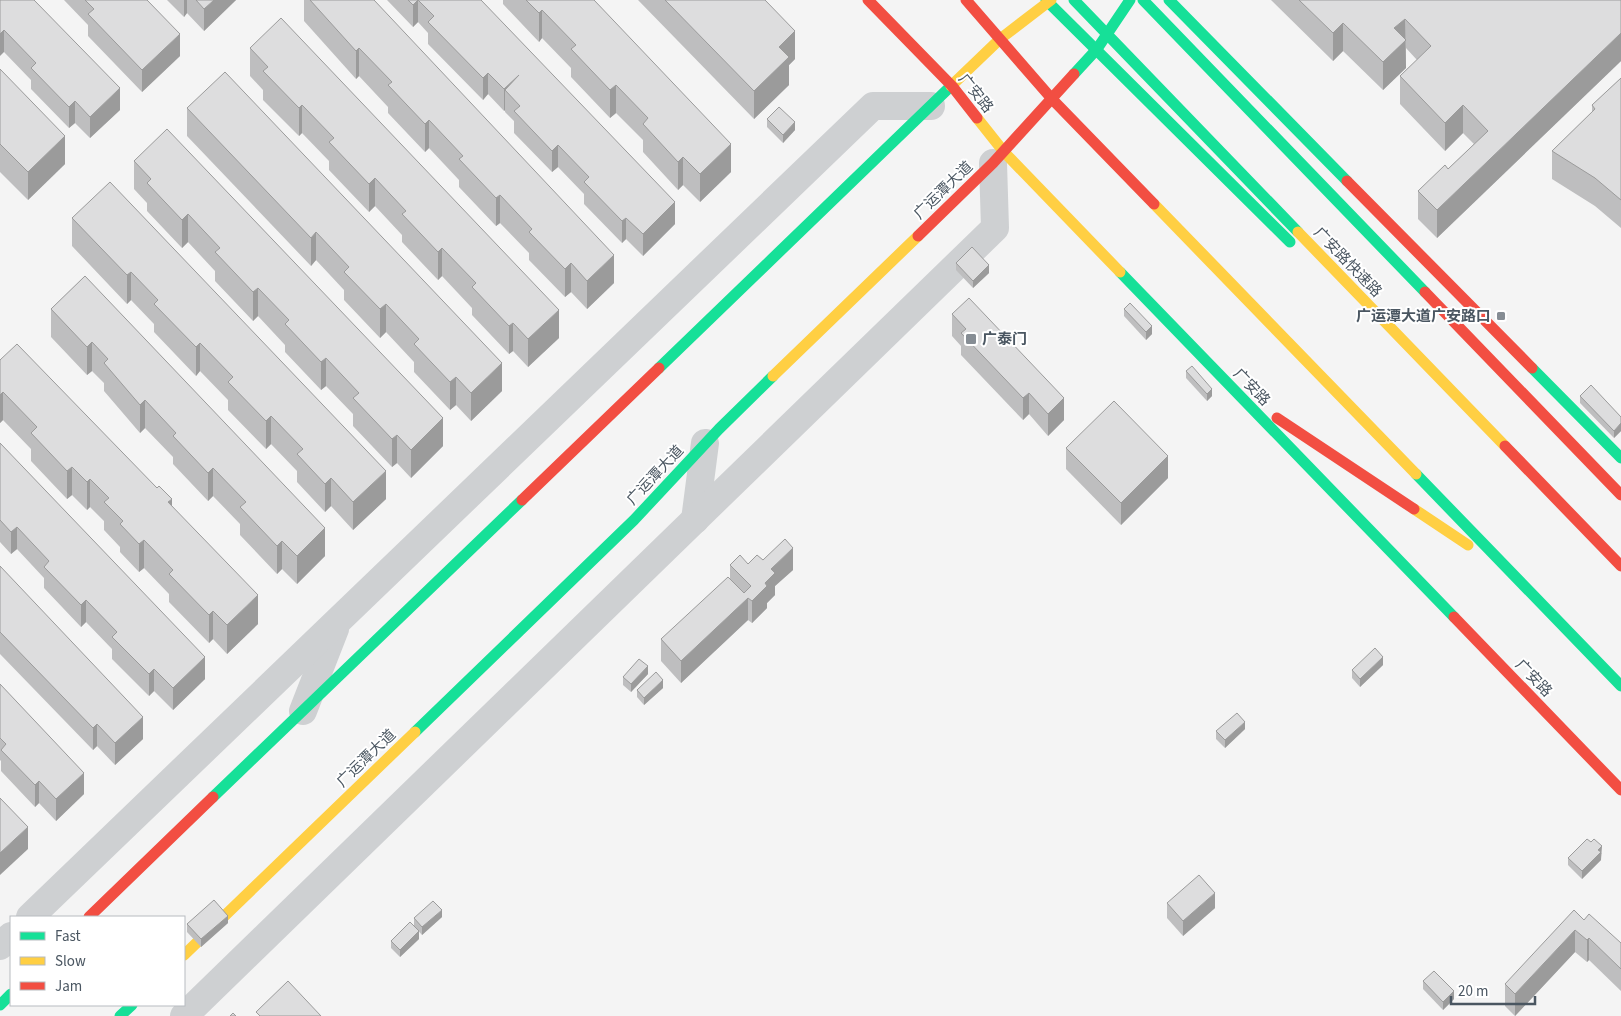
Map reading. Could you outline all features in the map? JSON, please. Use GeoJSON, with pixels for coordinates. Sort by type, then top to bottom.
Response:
{"type":"FeatureCollection","features":[{"type":"Feature","properties":{"kind":"main road","name":"广安路"},"geometry":{"type":"LineString","coordinates":[[868,0],[952,86],[998,157],[1232,388],[1621,790]]}},
{"type":"Feature","properties":{"kind":"main road"},"geometry":{"type":"LineString","coordinates":[[966,0],[1052,99],[1621,686]]}},
{"type":"Feature","properties":{"kind":"main road","name":"广安路快速路"},"geometry":{"type":"LineString","coordinates":[[1074,0],[1621,566]]}},
{"type":"Feature","properties":{"kind":"main road","name":"广运潭大道"},"geometry":{"type":"LineString","coordinates":[[185,954],[634,520],[705,443],[998,157],[1097,49],[1130,0]]}},
{"type":"Feature","properties":{"kind":"main road"},"geometry":{"type":"LineString","coordinates":[[1143,0],[1621,495]]}},
{"type":"Feature","properties":{"kind":"main road"},"geometry":{"type":"LineString","coordinates":[[1169,0],[1621,458]]}},
{"type":"Feature","properties":{"kind":"main road"},"geometry":{"type":"LineString","coordinates":[[90,916],[1000,39],[1048,1],[1300,252]]}},
{"type":"Feature","properties":{"kind":"main road"},"geometry":{"type":"LineString","coordinates":[[1334,287],[1621,574]]}},
{"type":"Feature","properties":{"kind":"main road"},"geometry":{"type":"LineString","coordinates":[[1232,388],[1514,576]]}},
{"type":"Feature","properties":{"kind":"main road"},"geometry":{"type":"LineString","coordinates":[[0,1005],[10,995]]}},
{"type":"Feature","properties":{"kind":"main road"},"geometry":{"type":"LineString","coordinates":[[120,1016],[131,1006]]}},
{"type":"Feature","properties":{"kind":"street"},"geometry":{"type":"LineString","coordinates":[[31,916],[873,106],[931,106]]}},
{"type":"Feature","properties":{"kind":"street"},"geometry":{"type":"LineString","coordinates":[[184,1016],[996,228],[998,157]]}},
{"type":"Feature","properties":{"kind":"street"},"geometry":{"type":"LineString","coordinates":[[695,520],[705,443]]}},
{"type":"Feature","properties":{"kind":"street"},"geometry":{"type":"LineString","coordinates":[[303,711],[338,621]]}},
{"type":"Feature","properties":{"kind":"street"},"geometry":{"type":"LineString","coordinates":[[0,946],[10,937]]}},
{"type":"Feature","properties":{"kind":"building"},"geometry":{"type":"Polygon","coordinates":[[[0,0],[34,0],[120,88],[90,117],[75,101],[69,107],[31,68],[36,63],[4,30],[0,34],[0,0]]]}},
{"type":"Feature","properties":{"kind":"building"},"geometry":{"type":"Polygon","coordinates":[[[85,0],[147,0],[180,34],[142,70],[88,14],[94,9],[85,0]]]}},
{"type":"Feature","properties":{"kind":"building"},"geometry":{"type":"Polygon","coordinates":[[[196,0],[214,0],[204,9],[196,0]]]}},
{"type":"Feature","properties":{"kind":"building"},"geometry":{"type":"Polygon","coordinates":[[[310,0],[374,0],[614,255],[587,281],[571,263],[565,269],[529,232],[532,229],[500,195],[496,198],[459,159],[463,156],[429,120],[425,124],[388,85],[392,82],[359,48],[356,51],[310,0]]]}},
{"type":"Feature","properties":{"kind":"building"},"geometry":{"type":"Polygon","coordinates":[[[408,0],[418,0],[413,5],[408,0]]]}},
{"type":"Feature","properties":{"kind":"building"},"geometry":{"type":"Polygon","coordinates":[[[418,0],[481,0],[675,202],[643,234],[626,218],[622,221],[584,182],[589,177],[558,145],[552,151],[514,111],[520,106],[505,90],[519,75],[504,89],[488,73],[483,78],[428,22],[434,16],[418,0]]]}},
{"type":"Feature","properties":{"kind":"building"},"geometry":{"type":"Polygon","coordinates":[[[526,0],[594,0],[731,144],[700,174],[683,157],[678,162],[643,124],[648,118],[616,85],[610,90],[571,49],[576,45],[542,10],[539,13],[526,0]]]}},
{"type":"Feature","properties":{"kind":"building"},"geometry":{"type":"Polygon","coordinates":[[[665,0],[765,0],[795,31],[779,47],[789,57],[754,91],[665,0]]]}},
{"type":"Feature","properties":{"kind":"building"},"geometry":{"type":"Polygon","coordinates":[[[1299,0],[1621,0],[1621,33],[1437,210],[1418,191],[1445,165],[1448,169],[1488,131],[1463,105],[1445,123],[1400,76],[1431,46],[1405,19],[1394,28],[1406,40],[1383,62],[1343,23],[1333,33],[1299,0]]]}},
{"type":"Feature","properties":{"kind":"building"},"geometry":{"type":"Polygon","coordinates":[[[281,18],[559,310],[528,339],[513,323],[509,326],[472,287],[476,283],[442,248],[438,252],[402,214],[406,211],[375,178],[369,184],[329,142],[334,138],[302,105],[299,108],[263,71],[268,67],[250,48],[281,18]]]}},
{"type":"Feature","properties":{"kind":"building"},"geometry":{"type":"Polygon","coordinates":[[[0,69],[65,136],[28,172],[0,144],[0,69]]]}},
{"type":"Feature","properties":{"kind":"building"},"geometry":{"type":"Polygon","coordinates":[[[225,72],[502,363],[471,393],[456,377],[450,382],[414,344],[419,339],[386,304],[380,309],[344,272],[349,267],[316,232],[311,238],[187,108],[225,72]]]}},
{"type":"Feature","properties":{"kind":"building"},"geometry":{"type":"Polygon","coordinates":[[[1621,78],[1621,200],[1595,178],[1552,151],[1595,109],[1592,105],[1621,78]]]}},
{"type":"Feature","properties":{"kind":"building"},"geometry":{"type":"Polygon","coordinates":[[[779,107],[795,122],[783,135],[767,119],[779,107]]]}},
{"type":"Feature","properties":{"kind":"building"},"geometry":{"type":"Polygon","coordinates":[[[167,129],[443,418],[411,450],[397,435],[392,439],[353,398],[359,393],[326,358],[321,362],[285,324],[289,320],[258,288],[253,292],[215,252],[220,248],[188,214],[182,220],[147,183],[151,179],[134,161],[167,129]]]}},
{"type":"Feature","properties":{"kind":"building"},"geometry":{"type":"Polygon","coordinates":[[[110,182],[386,471],[353,502],[331,478],[325,484],[297,454],[303,449],[271,416],[266,421],[228,382],[233,377],[200,343],[196,347],[154,304],[158,300],[131,272],[127,275],[72,218],[110,182]]]}},
{"type":"Feature","properties":{"kind":"building"},"geometry":{"type":"Polygon","coordinates":[[[972,247],[989,265],[973,281],[956,263],[972,247]]]}},
{"type":"Feature","properties":{"kind":"building"},"geometry":{"type":"Polygon","coordinates":[[[85,276],[325,528],[297,556],[282,541],[277,546],[240,507],[246,502],[213,468],[208,473],[173,436],[176,433],[145,400],[140,405],[104,363],[108,359],[92,342],[87,347],[51,309],[85,276]]]}},
{"type":"Feature","properties":{"kind":"building"},"geometry":{"type":"Polygon","coordinates":[[[969,298],[1064,398],[1048,414],[1029,393],[1023,398],[961,333],[966,329],[952,314],[969,298]]]}},
{"type":"Feature","properties":{"kind":"building"},"geometry":{"type":"Polygon","coordinates":[[[1130,303],[1152,326],[1146,332],[1124,309],[1130,303]]]}},
{"type":"Feature","properties":{"kind":"building"},"geometry":{"type":"Polygon","coordinates":[[[17,344],[157,488],[159,486],[172,499],[168,502],[258,595],[227,625],[213,611],[209,615],[169,574],[173,570],[144,540],[139,544],[120,524],[123,521],[104,502],[109,498],[90,479],[87,482],[72,467],[67,471],[31,433],[37,427],[3,392],[0,395],[0,360],[17,344]]]}},
{"type":"Feature","properties":{"kind":"building"},"geometry":{"type":"Polygon","coordinates":[[[1192,366],[1212,389],[1207,394],[1186,371],[1192,366]]]}},
{"type":"Feature","properties":{"kind":"building"},"geometry":{"type":"Polygon","coordinates":[[[1591,385],[1621,417],[1621,423],[1614,431],[1580,396],[1591,385]]]}},
{"type":"Feature","properties":{"kind":"building"},"geometry":{"type":"Polygon","coordinates":[[[1114,401],[1168,456],[1121,503],[1066,448],[1114,401]]]}},
{"type":"Feature","properties":{"kind":"building"},"geometry":{"type":"Polygon","coordinates":[[[0,443],[205,657],[173,688],[154,669],[149,674],[112,637],[117,632],[86,600],[81,605],[44,567],[49,561],[17,527],[11,532],[0,520],[0,443]]]}},
{"type":"Feature","properties":{"kind":"building"},"geometry":{"type":"Polygon","coordinates":[[[785,539],[793,548],[771,569],[775,573],[765,583],[767,586],[752,601],[748,598],[681,661],[661,639],[728,577],[744,593],[751,586],[730,565],[740,555],[748,564],[757,555],[763,560],[785,539]]]}},
{"type":"Feature","properties":{"kind":"building"},"geometry":{"type":"Polygon","coordinates":[[[0,566],[143,717],[115,743],[97,724],[93,728],[0,632],[0,566]]]}},
{"type":"Feature","properties":{"kind":"building"},"geometry":{"type":"Polygon","coordinates":[[[1375,648],[1383,657],[1360,679],[1352,670],[1375,648]]]}},
{"type":"Feature","properties":{"kind":"building"},"geometry":{"type":"Polygon","coordinates":[[[639,659],[648,666],[631,684],[623,677],[639,659]]]}},
{"type":"Feature","properties":{"kind":"building"},"geometry":{"type":"Polygon","coordinates":[[[656,672],[663,680],[644,698],[637,690],[656,672]]]}},
{"type":"Feature","properties":{"kind":"building"},"geometry":{"type":"Polygon","coordinates":[[[0,684],[84,773],[56,799],[39,781],[35,785],[1,750],[6,744],[0,738],[0,684]]]}},
{"type":"Feature","properties":{"kind":"building"},"geometry":{"type":"Polygon","coordinates":[[[1237,713],[1245,722],[1225,740],[1216,731],[1237,713]]]}},
{"type":"Feature","properties":{"kind":"building"},"geometry":{"type":"Polygon","coordinates":[[[0,798],[28,827],[0,853],[0,798]]]}},
{"type":"Feature","properties":{"kind":"building"},"geometry":{"type":"Polygon","coordinates":[[[1587,839],[1591,842],[1594,839],[1602,846],[1598,850],[1601,852],[1582,871],[1568,858],[1587,839]]]}},
{"type":"Feature","properties":{"kind":"building"},"geometry":{"type":"Polygon","coordinates":[[[1199,875],[1215,893],[1183,921],[1167,903],[1199,875]]]}},
{"type":"Feature","properties":{"kind":"building"},"geometry":{"type":"Polygon","coordinates":[[[214,900],[228,916],[201,939],[187,924],[214,900]]]}},
{"type":"Feature","properties":{"kind":"building"},"geometry":{"type":"Polygon","coordinates":[[[433,901],[442,910],[422,927],[414,918],[433,901]]]}},
{"type":"Feature","properties":{"kind":"building"},"geometry":{"type":"Polygon","coordinates":[[[1574,910],[1584,920],[1589,914],[1621,943],[1621,969],[1589,938],[1587,940],[1575,930],[1515,994],[1505,984],[1574,910]]]}},
{"type":"Feature","properties":{"kind":"building"},"geometry":{"type":"Polygon","coordinates":[[[410,922],[419,931],[400,950],[391,941],[410,922]]]}},
{"type":"Feature","properties":{"kind":"building"},"geometry":{"type":"Polygon","coordinates":[[[1434,971],[1454,991],[1443,1002],[1423,981],[1434,971]]]}},
{"type":"Feature","properties":{"kind":"building"},"geometry":{"type":"Polygon","coordinates":[[[288,981],[321,1016],[260,1016],[256,1012],[288,981]]]}},
{"type":"Feature","properties":{"kind":"traffic: fast"},"geometry":{"type":"LineString","coordinates":[[1046,0],[1290,242]]}},
{"type":"Feature","properties":{"kind":"traffic: fast"},"geometry":{"type":"LineString","coordinates":[[1074,0],[1298,232]]}},
{"type":"Feature","properties":{"kind":"traffic: fast"},"geometry":{"type":"LineString","coordinates":[[1074,74],[1097,49],[1130,0]]}},
{"type":"Feature","properties":{"kind":"traffic: fast"},"geometry":{"type":"LineString","coordinates":[[1143,0],[1425,292]]}},
{"type":"Feature","properties":{"kind":"traffic: fast"},"geometry":{"type":"LineString","coordinates":[[1169,0],[1347,181]]}},
{"type":"Feature","properties":{"kind":"traffic: fast"},"geometry":{"type":"LineString","coordinates":[[659,368],[951,86]]}},
{"type":"Feature","properties":{"kind":"traffic: fast"},"geometry":{"type":"LineString","coordinates":[[1120,272],[1454,617]]}},
{"type":"Feature","properties":{"kind":"traffic: fast"},"geometry":{"type":"LineString","coordinates":[[1532,368],[1621,458]]}},
{"type":"Feature","properties":{"kind":"traffic: fast"},"geometry":{"type":"LineString","coordinates":[[415,732],[634,520],[719,429],[773,376]]}},
{"type":"Feature","properties":{"kind":"traffic: fast"},"geometry":{"type":"LineString","coordinates":[[1416,474],[1621,686]]}},
{"type":"Feature","properties":{"kind":"traffic: fast"},"geometry":{"type":"LineString","coordinates":[[213,797],[522,500]]}},
{"type":"Feature","properties":{"kind":"traffic: fast"},"geometry":{"type":"LineString","coordinates":[[0,1005],[10,995]]}},
{"type":"Feature","properties":{"kind":"traffic: fast"},"geometry":{"type":"LineString","coordinates":[[120,1016],[131,1006]]}},
{"type":"Feature","properties":{"kind":"traffic: slow"},"geometry":{"type":"LineString","coordinates":[[951,86],[1000,39],[1051,0]]}},
{"type":"Feature","properties":{"kind":"traffic: slow"},"geometry":{"type":"LineString","coordinates":[[977,118],[1004,152],[1120,272]]}},
{"type":"Feature","properties":{"kind":"traffic: slow"},"geometry":{"type":"LineString","coordinates":[[1154,204],[1416,474]]}},
{"type":"Feature","properties":{"kind":"traffic: slow"},"geometry":{"type":"LineString","coordinates":[[1298,232],[1505,446]]}},
{"type":"Feature","properties":{"kind":"traffic: slow"},"geometry":{"type":"LineString","coordinates":[[773,376],[918,236]]}},
{"type":"Feature","properties":{"kind":"traffic: slow"},"geometry":{"type":"LineString","coordinates":[[1414,509],[1468,545]]}},
{"type":"Feature","properties":{"kind":"traffic: slow"},"geometry":{"type":"LineString","coordinates":[[185,954],[415,732]]}},
{"type":"Feature","properties":{"kind":"traffic: jam"},"geometry":{"type":"LineString","coordinates":[[868,0],[952,86],[977,118]]}},
{"type":"Feature","properties":{"kind":"traffic: jam"},"geometry":{"type":"LineString","coordinates":[[966,0],[1052,99],[1154,204]]}},
{"type":"Feature","properties":{"kind":"traffic: jam"},"geometry":{"type":"LineString","coordinates":[[918,236],[993,163],[1074,74]]}},
{"type":"Feature","properties":{"kind":"traffic: jam"},"geometry":{"type":"LineString","coordinates":[[1347,181],[1532,368]]}},
{"type":"Feature","properties":{"kind":"traffic: jam"},"geometry":{"type":"LineString","coordinates":[[1425,292],[1621,495]]}},
{"type":"Feature","properties":{"kind":"traffic: jam"},"geometry":{"type":"LineString","coordinates":[[522,500],[659,368]]}},
{"type":"Feature","properties":{"kind":"traffic: jam"},"geometry":{"type":"LineString","coordinates":[[1277,418],[1414,509]]}},
{"type":"Feature","properties":{"kind":"traffic: jam"},"geometry":{"type":"LineString","coordinates":[[1505,446],[1621,566]]}},
{"type":"Feature","properties":{"kind":"traffic: jam"},"geometry":{"type":"LineString","coordinates":[[1454,617],[1621,790]]}},
{"type":"Feature","properties":{"kind":"traffic: jam"},"geometry":{"type":"LineString","coordinates":[[90,916],[213,797]]}},
{"type":"Feature","properties":{"kind":"place","name":"广运潭大道广安路口"},"geometry":{"type":"Point","coordinates":[1501,316]}},
{"type":"Feature","properties":{"kind":"place","name":"广泰门"},"geometry":{"type":"Point","coordinates":[971,339]}}]}
